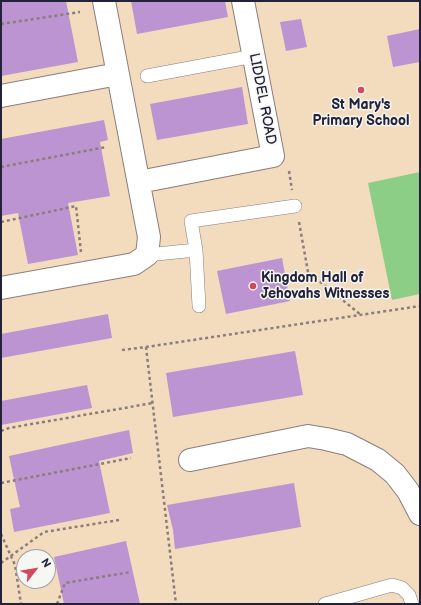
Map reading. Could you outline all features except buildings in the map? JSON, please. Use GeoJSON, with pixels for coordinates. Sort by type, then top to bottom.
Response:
{"type":"FeatureCollection","features":[{"type":"Feature","properties":{"kind":"street"},"geometry":{"type":"LineString","coordinates":[[1,288],[134,264],[147,255],[149,237],[104,1]]}},
{"type":"Feature","properties":{"kind":"street","name":"LIDDEL ROAD"},"geometry":{"type":"LineString","coordinates":[[139,182],[273,156],[243,1]]}},
{"type":"Feature","properties":{"kind":"street"},"geometry":{"type":"LineString","coordinates":[[1,96],[118,74]]}},
{"type":"Feature","properties":{"kind":"street"},"geometry":{"type":"LineString","coordinates":[[190,460],[308,436],[326,439],[347,444],[378,460],[395,474],[408,491],[420,514]]}},
{"type":"Feature","properties":{"kind":"lane"},"geometry":{"type":"LineString","coordinates":[[147,76],[254,56]]}},
{"type":"Feature","properties":{"kind":"lane"},"geometry":{"type":"LineString","coordinates":[[199,306],[196,250],[191,222],[295,206]]}},
{"type":"Feature","properties":{"kind":"lane"},"geometry":{"type":"LineString","coordinates":[[147,255],[196,250]]}},
{"type":"Feature","properties":{"kind":"lane"},"geometry":{"type":"LineString","coordinates":[[324,604],[392,586],[402,588],[409,595],[412,604]]}},
{"type":"Feature","properties":{"kind":"path"},"geometry":{"type":"LineString","coordinates":[[1,24],[80,12]]}},
{"type":"Feature","properties":{"kind":"path"},"geometry":{"type":"LineString","coordinates":[[1,167],[106,147]]}},
{"type":"Feature","properties":{"kind":"path"},"geometry":{"type":"LineString","coordinates":[[273,156],[286,157],[308,272],[361,316]]}},
{"type":"Feature","properties":{"kind":"path"},"geometry":{"type":"LineString","coordinates":[[1,222],[76,206],[83,274]]}},
{"type":"Feature","properties":{"kind":"path"},"geometry":{"type":"LineString","coordinates":[[122,350],[361,316],[420,306]]}},
{"type":"Feature","properties":{"kind":"path"},"geometry":{"type":"LineString","coordinates":[[146,347],[176,604]]}},
{"type":"Feature","properties":{"kind":"path"},"geometry":{"type":"LineString","coordinates":[[1,430],[153,403]]}},
{"type":"Feature","properties":{"kind":"path"},"geometry":{"type":"LineString","coordinates":[[1,483],[131,458]]}},
{"type":"Feature","properties":{"kind":"path"},"geometry":{"type":"LineString","coordinates":[[1,563],[44,532],[119,520]]}},
{"type":"Feature","properties":{"kind":"path"},"geometry":{"type":"LineString","coordinates":[[1,534],[15,566],[21,604]]}},
{"type":"Feature","properties":{"kind":"path"},"geometry":{"type":"LineString","coordinates":[[57,604],[65,583],[131,572]]}},
{"type":"Feature","properties":{"kind":"green space"},"geometry":{"type":"Polygon","coordinates":[[[420,172],[420,294],[392,300],[368,183],[420,172]]]}},
{"type":"Feature","properties":{"kind":"place","name":"St Mary's Primary School"},"geometry":{"type":"Point","coordinates":[361,90]}},
{"type":"Feature","properties":{"kind":"place","name":"Kingdom Hall of Jehovahs Witnesses"},"geometry":{"type":"Point","coordinates":[253,286]}}]}
